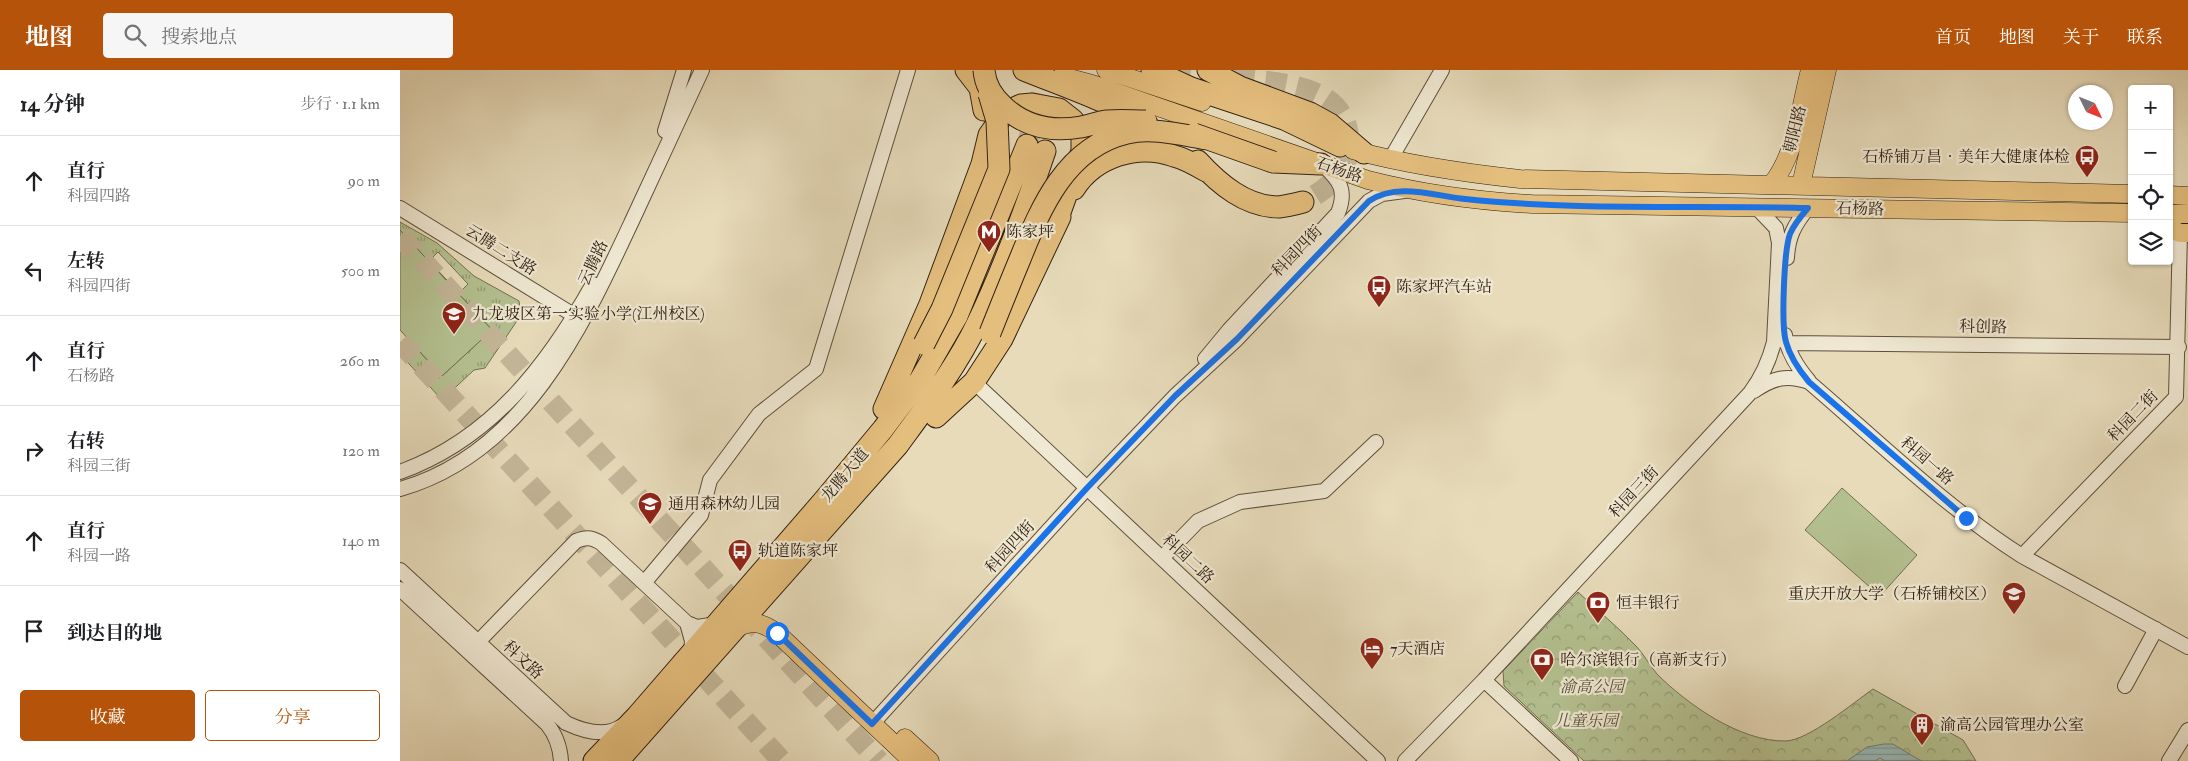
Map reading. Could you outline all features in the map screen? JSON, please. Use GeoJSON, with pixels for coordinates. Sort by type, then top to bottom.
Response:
{"type":"FeatureCollection","features":[{"type":"Feature","properties":{"kind":"highway"},"geometry":{"type":"LineString","coordinates":[[966,70],[980,88],[989,135]]}},
{"type":"Feature","properties":{"kind":"highway"},"geometry":{"type":"LineString","coordinates":[[1024,70],[1122,110],[1172,139],[1206,171],[1237,196],[1255,203],[1279,207],[1302,202]]}},
{"type":"Feature","properties":{"kind":"highway"},"geometry":{"type":"LineString","coordinates":[[1152,70],[1191,88],[1284,119],[1340,146]]}},
{"type":"Feature","properties":{"kind":"highway"},"geometry":{"type":"LineString","coordinates":[[1208,70],[1240,87],[1310,113],[1330,124],[1364,153]]}},
{"type":"Feature","properties":{"kind":"highway"},"geometry":{"type":"LineString","coordinates":[[984,75],[996,100],[1015,118],[1037,126],[1053,129],[1079,127],[1106,121],[1151,120],[1273,162],[1321,164]]}},
{"type":"Feature","properties":{"kind":"highway"},"geometry":{"type":"LineString","coordinates":[[825,499],[924,344],[942,309],[999,169],[997,121],[984,75]]}},
{"type":"Feature","properties":{"kind":"highway"},"geometry":{"type":"LineString","coordinates":[[884,409],[930,304],[982,164],[989,135],[1003,115],[1021,105],[1032,104],[1059,109],[1073,120],[1082,137],[1082,151],[1054,228]]}},
{"type":"Feature","properties":{"kind":"highway"},"geometry":{"type":"LineString","coordinates":[[796,561],[853,514],[895,468],[936,417],[990,333],[1036,220],[1054,187],[1073,164],[1094,146],[1127,133],[1174,134],[1207,139]]}},
{"type":"Feature","properties":{"kind":"highway","name":"龙腾大道"},"geometry":{"type":"LineString","coordinates":[[594,761],[637,716],[692,652],[726,626],[796,561],[898,445],[936,392],[977,326],[1022,216],[1036,148],[957,316],[920,380],[883,429],[825,499],[726,626],[618,761]]}},
{"type":"Feature","properties":{"kind":"highway"},"geometry":{"type":"LineString","coordinates":[[936,417],[974,382],[1002,339],[1054,228],[1081,179],[1089,171],[1112,157],[1131,152],[1152,151],[1173,155],[1206,171]]}},
{"type":"Feature","properties":{"kind":"main road","name":"石杨路"},"geometry":{"type":"LineString","coordinates":[[1038,70],[1092,84],[1368,180],[1410,191],[1457,198],[1532,204],[2128,213]]}},
{"type":"Feature","properties":{"kind":"main road","name":"石杨路"},"geometry":{"type":"LineString","coordinates":[[1106,70],[1364,153],[1390,160],[1463,173],[1520,179],[2128,194]]}},
{"type":"Feature","properties":{"kind":"main road","name":"朝阳路"},"geometry":{"type":"LineString","coordinates":[[1801,185],[1810,70]]}},
{"type":"Feature","properties":{"kind":"main road","name":"朝阳路"},"geometry":{"type":"LineString","coordinates":[[1771,185],[1789,155],[1827,70]]}},
{"type":"Feature","properties":{"kind":"main road"},"geometry":{"type":"LineString","coordinates":[[2173,195],[2188,196]]}},
{"type":"Feature","properties":{"kind":"main road"},"geometry":{"type":"LineString","coordinates":[[2173,214],[2188,214]]}},
{"type":"Feature","properties":{"kind":"main road"},"geometry":{"type":"LineString","coordinates":[[726,626],[754,622],[769,626],[777,633],[777,626],[779,624],[784,625],[876,719],[912,761]]}},
{"type":"Feature","properties":{"kind":"main road"},"geometry":{"type":"LineString","coordinates":[[876,719],[930,761]]}},
{"type":"Feature","properties":{"kind":"street","name":"云腾路"},"geometry":{"type":"LineString","coordinates":[[401,489],[446,470],[465,459],[504,427],[525,406],[547,379],[662,140],[684,70]]}},
{"type":"Feature","properties":{"kind":"street","name":"云腾路"},"geometry":{"type":"LineString","coordinates":[[400,472],[418,466],[451,449],[494,417],[514,397],[578,318],[603,282],[702,70]]}},
{"type":"Feature","properties":{"kind":"street"},"geometry":{"type":"LineString","coordinates":[[644,583],[701,515],[710,480],[758,414],[816,369],[908,70]]}},
{"type":"Feature","properties":{"kind":"street"},"geometry":{"type":"LineString","coordinates":[[1390,160],[1442,70]]}},
{"type":"Feature","properties":{"kind":"street","name":"科园四街"},"geometry":{"type":"LineString","coordinates":[[1175,396],[1229,330],[1338,214],[1343,198],[1342,190],[1338,181],[1321,164]]}},
{"type":"Feature","properties":{"kind":"street","name":"科园四街"},"geometry":{"type":"LineString","coordinates":[[876,719],[1087,488],[1175,396],[1237,339],[1369,201],[1382,194],[1410,191]]}},
{"type":"Feature","properties":{"kind":"street","name":"科园三街"},"geometry":{"type":"LineString","coordinates":[[1405,761],[1484,680],[1750,393],[1766,369],[1774,342],[1779,243],[1776,228],[1756,207]]}},
{"type":"Feature","properties":{"kind":"street","name":"云腾二支路"},"geometry":{"type":"LineString","coordinates":[[400,208],[578,318]]}},
{"type":"Feature","properties":{"kind":"street"},"geometry":{"type":"LineString","coordinates":[[1808,208],[1792,229],[1788,243],[1783,326],[1786,342],[1796,366],[1809,382]]}},
{"type":"Feature","properties":{"kind":"street","name":"科园二街"},"geometry":{"type":"LineString","coordinates":[[2022,556],[2182,400],[2179,346],[2179,232]]}},
{"type":"Feature","properties":{"kind":"street","name":"科创路"},"geometry":{"type":"LineString","coordinates":[[1786,342],[2179,346]]}},
{"type":"Feature","properties":{"kind":"street"},"geometry":{"type":"LineString","coordinates":[[1750,393],[1779,378],[1794,377],[1809,382]]}},
{"type":"Feature","properties":{"kind":"street","name":"科园二路"},"geometry":{"type":"LineString","coordinates":[[974,382],[1378,761]]}},
{"type":"Feature","properties":{"kind":"street","name":"科园一路"},"geometry":{"type":"LineString","coordinates":[[1809,382],[1966,518],[2022,556],[2188,647]]}},
{"type":"Feature","properties":{"kind":"street"},"geometry":{"type":"LineString","coordinates":[[1162,558],[1198,520],[1240,502],[1324,491],[1376,442]]}},
{"type":"Feature","properties":{"kind":"street"},"geometry":{"type":"LineString","coordinates":[[478,642],[576,541],[592,537],[601,543],[687,623],[697,627],[726,626]]}},
{"type":"Feature","properties":{"kind":"street","name":"科文路"},"geometry":{"type":"LineString","coordinates":[[400,570],[554,714],[576,727],[606,733],[618,730],[637,716]]}},
{"type":"Feature","properties":{"kind":"street","name":"科文路"},"geometry":{"type":"LineString","coordinates":[[400,589],[547,724],[554,733],[561,761]]}},
{"type":"Feature","properties":{"kind":"street"},"geometry":{"type":"LineString","coordinates":[[687,623],[692,641],[692,652]]}},
{"type":"Feature","properties":{"kind":"street"},"geometry":{"type":"LineString","coordinates":[[2125,686],[2156,629]]}},
{"type":"Feature","properties":{"kind":"street"},"geometry":{"type":"LineString","coordinates":[[1484,680],[1571,761]]}},
{"type":"Feature","properties":{"kind":"street"},"geometry":{"type":"LineString","coordinates":[[2169,761],[2188,730]]}},
{"type":"Feature","properties":{"kind":"green space"},"geometry":{"type":"Polygon","coordinates":[[[400,222],[437,243],[474,276],[519,301],[521,315],[485,368],[474,370],[442,400],[400,354],[400,345],[407,338],[442,376],[492,330],[400,230],[400,222]],[[438,252],[429,261],[459,293],[468,284],[438,252]]]}},
{"type":"Feature","properties":{"kind":"green space"},"geometry":{"type":"Polygon","coordinates":[[[400,230],[492,330],[442,376],[400,330],[400,230]]]}},
{"type":"Feature","properties":{"kind":"green space"},"geometry":{"type":"Polygon","coordinates":[[[1842,488],[1917,555],[1880,596],[1805,530],[1842,488]]]}},
{"type":"Feature","properties":{"kind":"green space","name":"渝高公园"},"geometry":{"type":"Polygon","coordinates":[[[1578,592],[1642,652],[1651,667],[1669,686],[1699,709],[1733,728],[1768,740],[1786,741],[1796,739],[1818,728],[1873,689],[1963,740],[1976,761],[1584,761],[1504,686],[1503,671],[1578,592]]]}},
{"type":"Feature","properties":{"kind":"water"},"geometry":{"type":"Polygon","coordinates":[[[1893,744],[1921,761],[1885,761],[1880,758],[1875,761],[1847,761],[1867,747],[1893,744]]]}},
{"type":"Feature","properties":{"kind":"tunnel"},"geometry":{"type":"LineString","coordinates":[[1027,145],[1048,70]]}},
{"type":"Feature","properties":{"kind":"tunnel"},"geometry":{"type":"LineString","coordinates":[[1170,70],[1198,75],[1280,83],[1314,92],[1329,100],[1340,112],[1347,127],[1348,156],[1340,173],[1334,180],[1319,193],[1303,202]]}},
{"type":"Feature","properties":{"kind":"tunnel"},"geometry":{"type":"LineString","coordinates":[[400,236],[879,761]]}},
{"type":"Feature","properties":{"kind":"tunnel"},"geometry":{"type":"LineString","coordinates":[[400,342],[782,761]]}},
{"type":"Feature","properties":{"kind":"place","name":"石桥铺万昌‧美年大健康体检"},"geometry":{"type":"Point","coordinates":[2087,178]}},
{"type":"Feature","properties":{"kind":"place","name":"陈家坪"},"geometry":{"type":"Point","coordinates":[989,253]}},
{"type":"Feature","properties":{"kind":"place","name":"陈家坪汽车站"},"geometry":{"type":"Point","coordinates":[1379,308]}},
{"type":"Feature","properties":{"kind":"place","name":"九龙坡区第一实验小学(江州校区)"},"geometry":{"type":"Point","coordinates":[454,335]}},
{"type":"Feature","properties":{"kind":"place","name":"通用森林幼儿园"},"geometry":{"type":"Point","coordinates":[650,525]}},
{"type":"Feature","properties":{"kind":"place","name":"轨道陈家坪"},"geometry":{"type":"Point","coordinates":[740,572]}},
{"type":"Feature","properties":{"kind":"place","name":"重庆开放大学（石桥铺校区）"},"geometry":{"type":"Point","coordinates":[2014,615]}},
{"type":"Feature","properties":{"kind":"place","name":"恒丰银行"},"geometry":{"type":"Point","coordinates":[1598,624]}},
{"type":"Feature","properties":{"kind":"place","name":"7天酒店"},"geometry":{"type":"Point","coordinates":[1372,670]}},
{"type":"Feature","properties":{"kind":"place","name":"哈尔滨银行（高新支行）"},"geometry":{"type":"Point","coordinates":[1542,681]}},
{"type":"Feature","properties":{"kind":"place","name":"渝高公园管理办公室"},"geometry":{"type":"Point","coordinates":[1922,746]}},
{"type":"Feature","properties":{"kind":"route"},"geometry":{"type":"LineString","coordinates":[[777,633],[872,724],[1087,488],[1175,396],[1237,339],[1369,201],[1382,194],[1410,191],[1492,202],[1532,204],[1808,208],[1796,222],[1788,243],[1783,326],[1786,342],[1796,366],[1809,382],[1966,518]]}},
{"type":"Feature","properties":{"kind":"park label","name":"儿童乐园"},"geometry":{"type":"Point","coordinates":[1586,721]}}]}
